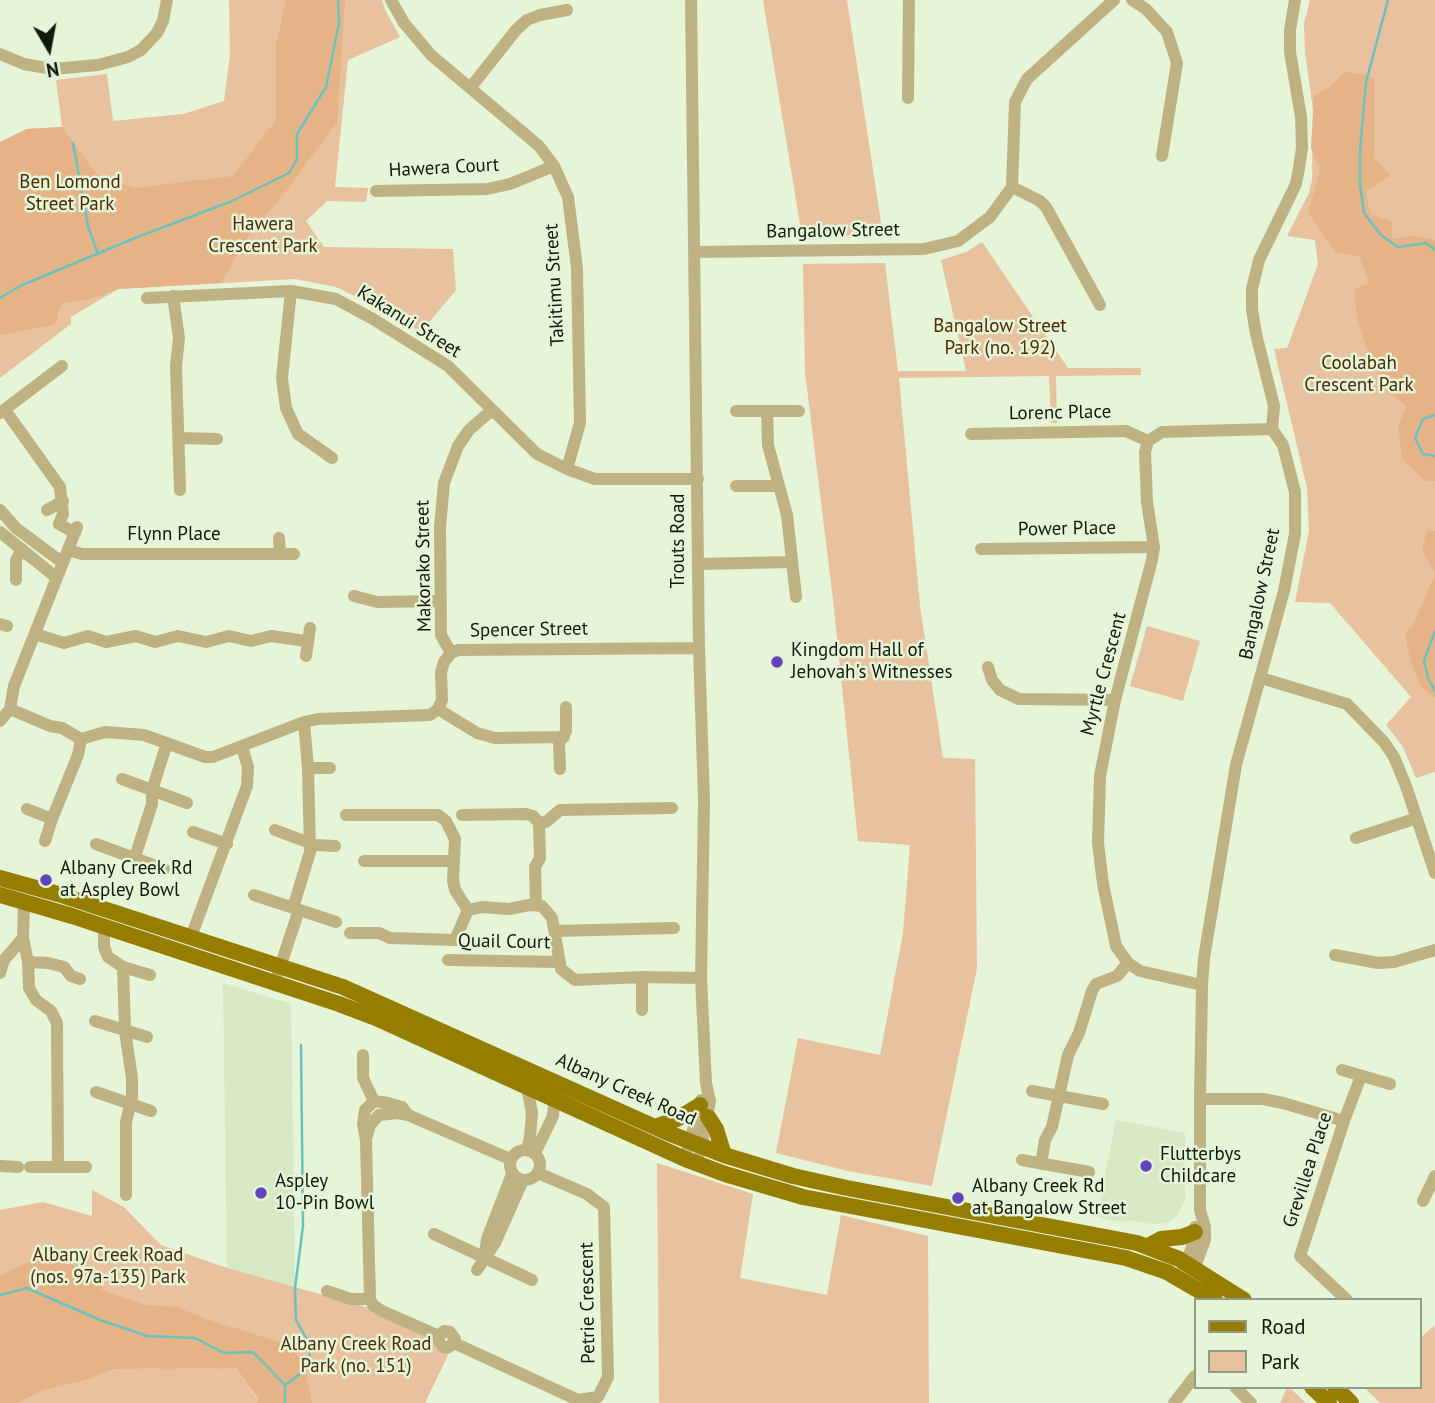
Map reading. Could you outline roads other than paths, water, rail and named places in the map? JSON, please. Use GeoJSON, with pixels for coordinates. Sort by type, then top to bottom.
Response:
{"type":"FeatureCollection","features":[{"type":"Feature","properties":{"kind":"main road","name":"Albany Creek Road"},"geometry":{"type":"LineString","coordinates":[[0,878],[343,987],[655,1127],[724,1155],[828,1184],[1111,1237],[1148,1247],[1191,1265],[1241,1298]]}},
{"type":"Feature","properties":{"kind":"main road","name":"Albany Creek Road"},"geometry":{"type":"LineString","coordinates":[[0,895],[274,982],[376,1018],[691,1161],[796,1195],[1109,1254],[1154,1267],[1212,1298]]}},
{"type":"Feature","properties":{"kind":"main road"},"geometry":{"type":"LineString","coordinates":[[655,1127],[704,1111],[716,1129],[724,1155]]}},
{"type":"Feature","properties":{"kind":"main road"},"geometry":{"type":"LineString","coordinates":[[1148,1247],[1161,1239],[1182,1237],[1195,1232]]}},
{"type":"Feature","properties":{"kind":"main road"},"geometry":{"type":"LineString","coordinates":[[1314,1389],[1329,1403]]}},
{"type":"Feature","properties":{"kind":"main road"},"geometry":{"type":"LineString","coordinates":[[1337,1389],[1351,1403]]}},
{"type":"Feature","properties":{"kind":"street"},"geometry":{"type":"LineString","coordinates":[[2,60],[53,69],[98,65],[128,57],[141,50],[158,33],[167,0]]}},
{"type":"Feature","properties":{"kind":"street","name":"Takitimu Street"},"geometry":{"type":"LineString","coordinates":[[391,0],[404,23],[430,55],[540,146],[554,166],[568,197],[577,268],[580,423],[567,469]]}},
{"type":"Feature","properties":{"kind":"street","name":"Trouts Road"},"geometry":{"type":"LineString","coordinates":[[691,0],[699,648],[704,800],[701,978],[706,1083],[704,1111],[691,1161]]}},
{"type":"Feature","properties":{"kind":"street"},"geometry":{"type":"LineString","coordinates":[[908,98],[909,0]]}},
{"type":"Feature","properties":{"kind":"street"},"geometry":{"type":"LineString","coordinates":[[1100,304],[1046,207],[1040,201],[1012,187],[1015,103],[1027,79],[1115,0],[1123,3],[1132,0],[1146,9],[1167,32],[1177,63],[1162,156]]}},
{"type":"Feature","properties":{"kind":"street","name":"Bangalow Street"},"geometry":{"type":"LineString","coordinates":[[1191,1265],[1200,1210],[1202,985],[1236,765],[1284,591],[1295,534],[1295,492],[1283,445],[1272,429],[1274,406],[1253,321],[1252,289],[1259,260],[1296,184],[1302,148],[1301,117],[1290,52],[1290,30],[1295,0]]}},
{"type":"Feature","properties":{"kind":"street"},"geometry":{"type":"LineString","coordinates":[[471,87],[527,20],[567,10]]}},
{"type":"Feature","properties":{"kind":"street","name":"Hawera Court"},"geometry":{"type":"LineString","coordinates":[[376,191],[486,189],[510,184],[554,166]]}},
{"type":"Feature","properties":{"kind":"street","name":"Bangalow Street"},"geometry":{"type":"LineString","coordinates":[[695,252],[924,248],[944,245],[957,241],[990,217],[1012,187]]}},
{"type":"Feature","properties":{"kind":"street"},"geometry":{"type":"LineString","coordinates":[[291,291],[282,378],[286,408],[298,434],[332,458]]}},
{"type":"Feature","properties":{"kind":"street","name":"Kakanui Street"},"geometry":{"type":"LineString","coordinates":[[146,298],[291,291],[336,299],[447,366],[537,454],[567,469],[594,479],[698,479]]}},
{"type":"Feature","properties":{"kind":"street"},"geometry":{"type":"LineString","coordinates":[[173,296],[179,338],[176,366],[180,490]]}},
{"type":"Feature","properties":{"kind":"street"},"geometry":{"type":"LineString","coordinates":[[0,721],[10,709],[14,686],[76,530],[59,524],[63,514],[60,487],[2,412],[62,366]]}},
{"type":"Feature","properties":{"kind":"street","name":"Makorako Street"},"geometry":{"type":"LineString","coordinates":[[451,653],[441,635],[440,527],[444,483],[458,446],[470,430],[492,410]]}},
{"type":"Feature","properties":{"kind":"street"},"geometry":{"type":"LineString","coordinates":[[736,411],[799,411]]}},
{"type":"Feature","properties":{"kind":"street"},"geometry":{"type":"LineString","coordinates":[[767,411],[768,445],[788,522],[796,597]]}},
{"type":"Feature","properties":{"kind":"street"},"geometry":{"type":"LineString","coordinates":[[1148,441],[1162,432],[1272,429]]}},
{"type":"Feature","properties":{"kind":"street","name":"Lorenc Place"},"geometry":{"type":"LineString","coordinates":[[971,434],[1126,431],[1148,441]]}},
{"type":"Feature","properties":{"kind":"street"},"geometry":{"type":"LineString","coordinates":[[179,438],[217,439]]}},
{"type":"Feature","properties":{"kind":"street","name":"Myrtle Crescent"},"geometry":{"type":"LineString","coordinates":[[1128,963],[1115,946],[1102,884],[1098,843],[1100,776],[1115,700],[1144,598],[1154,547],[1147,502],[1145,452],[1148,441]]}},
{"type":"Feature","properties":{"kind":"street"},"geometry":{"type":"LineString","coordinates":[[736,486],[779,486]]}},
{"type":"Feature","properties":{"kind":"street"},"geometry":{"type":"LineString","coordinates":[[47,510],[63,501]]}},
{"type":"Feature","properties":{"kind":"street"},"geometry":{"type":"LineString","coordinates":[[0,510],[16,528],[63,563]]}},
{"type":"Feature","properties":{"kind":"street"},"geometry":{"type":"LineString","coordinates":[[0,531],[57,578]]}},
{"type":"Feature","properties":{"kind":"street"},"geometry":{"type":"LineString","coordinates":[[279,538],[280,554]]}},
{"type":"Feature","properties":{"kind":"street","name":"Power Place"},"geometry":{"type":"LineString","coordinates":[[981,550],[1154,547]]}},
{"type":"Feature","properties":{"kind":"street"},"geometry":{"type":"LineString","coordinates":[[16,580],[16,560],[22,549]]}},
{"type":"Feature","properties":{"kind":"street","name":"Flynn Place"},"geometry":{"type":"LineString","coordinates":[[68,550],[82,554],[294,554]]}},
{"type":"Feature","properties":{"kind":"street"},"geometry":{"type":"LineString","coordinates":[[699,564],[792,562]]}},
{"type":"Feature","properties":{"kind":"street"},"geometry":{"type":"LineString","coordinates":[[354,596],[377,602],[441,601]]}},
{"type":"Feature","properties":{"kind":"street"},"geometry":{"type":"LineString","coordinates":[[306,656],[306,641],[310,628]]}},
{"type":"Feature","properties":{"kind":"street"},"geometry":{"type":"LineString","coordinates":[[35,634],[64,643],[88,636],[106,642],[136,636],[155,642],[178,636],[206,642],[229,636],[251,641],[271,636],[306,641]]}},
{"type":"Feature","properties":{"kind":"street","name":"Spencer Street"},"geometry":{"type":"LineString","coordinates":[[438,709],[442,701],[442,667],[451,653],[465,649],[699,648]]}},
{"type":"Feature","properties":{"kind":"street"},"geometry":{"type":"LineString","coordinates":[[988,667],[992,680],[1000,690],[1019,699],[1115,700]]}},
{"type":"Feature","properties":{"kind":"street"},"geometry":{"type":"LineString","coordinates":[[1261,678],[1347,704],[1384,742],[1394,757],[1435,873]]}},
{"type":"Feature","properties":{"kind":"street"},"geometry":{"type":"LineString","coordinates":[[560,769],[559,743],[566,732],[566,707]]}},
{"type":"Feature","properties":{"kind":"street"},"geometry":{"type":"LineString","coordinates":[[10,709],[50,726],[62,728],[81,739],[105,732],[144,735],[205,757],[213,757],[318,719],[421,717],[438,709],[477,733],[495,738],[564,737]]}},
{"type":"Feature","properties":{"kind":"street"},"geometry":{"type":"LineString","coordinates":[[274,982],[310,852],[304,722]]}},
{"type":"Feature","properties":{"kind":"street"},"geometry":{"type":"LineString","coordinates":[[44,841],[78,755],[81,739]]}},
{"type":"Feature","properties":{"kind":"street"},"geometry":{"type":"LineString","coordinates":[[135,857],[167,743]]}},
{"type":"Feature","properties":{"kind":"street"},"geometry":{"type":"LineString","coordinates":[[191,937],[247,786],[248,767],[242,747]]}},
{"type":"Feature","properties":{"kind":"street"},"geometry":{"type":"LineString","coordinates":[[308,768],[330,768]]}},
{"type":"Feature","properties":{"kind":"street"},"geometry":{"type":"LineString","coordinates":[[122,779],[187,803]]}},
{"type":"Feature","properties":{"kind":"street"},"geometry":{"type":"LineString","coordinates":[[27,808],[52,819]]}},
{"type":"Feature","properties":{"kind":"street"},"geometry":{"type":"LineString","coordinates":[[539,823],[546,822],[560,810],[672,808]]}},
{"type":"Feature","properties":{"kind":"street"},"geometry":{"type":"LineString","coordinates":[[462,815],[526,814],[533,816],[539,823],[540,858],[535,867],[536,904]]}},
{"type":"Feature","properties":{"kind":"street"},"geometry":{"type":"LineString","coordinates":[[346,815],[438,815],[446,821],[455,839],[454,890],[468,910]]}},
{"type":"Feature","properties":{"kind":"street"},"geometry":{"type":"LineString","coordinates":[[1356,838],[1417,818]]}},
{"type":"Feature","properties":{"kind":"street"},"geometry":{"type":"LineString","coordinates":[[275,830],[315,845],[335,846]]}},
{"type":"Feature","properties":{"kind":"street"},"geometry":{"type":"LineString","coordinates":[[193,832],[227,844]]}},
{"type":"Feature","properties":{"kind":"street"},"geometry":{"type":"LineString","coordinates":[[96,844],[164,869]]}},
{"type":"Feature","properties":{"kind":"street"},"geometry":{"type":"LineString","coordinates":[[364,861],[453,862]]}},
{"type":"Feature","properties":{"kind":"street"},"geometry":{"type":"LineString","coordinates":[[254,895],[336,922]]}},
{"type":"Feature","properties":{"kind":"street"},"geometry":{"type":"LineString","coordinates":[[23,901],[23,938],[28,962],[29,988],[36,1000],[51,1011],[57,1023],[58,1166]]}},
{"type":"Feature","properties":{"kind":"street"},"geometry":{"type":"LineString","coordinates":[[468,910],[482,907],[509,909],[536,904],[542,906],[550,914],[559,962],[565,974],[575,980],[701,978]]}},
{"type":"Feature","properties":{"kind":"street"},"geometry":{"type":"LineString","coordinates":[[350,933],[379,933],[390,939],[455,940],[468,910]]}},
{"type":"Feature","properties":{"kind":"street"},"geometry":{"type":"LineString","coordinates":[[104,927],[105,951],[108,957],[123,967],[150,975]]}},
{"type":"Feature","properties":{"kind":"street"},"geometry":{"type":"LineString","coordinates":[[555,931],[674,928]]}},
{"type":"Feature","properties":{"kind":"street"},"geometry":{"type":"LineString","coordinates":[[0,972],[5,951],[23,938]]}},
{"type":"Feature","properties":{"kind":"street"},"geometry":{"type":"LineString","coordinates":[[1335,955],[1378,963],[1394,962],[1435,950]]}},
{"type":"Feature","properties":{"kind":"street","name":"Quail Court"},"geometry":{"type":"LineString","coordinates":[[448,960],[559,962]]}},
{"type":"Feature","properties":{"kind":"street"},"geometry":{"type":"LineString","coordinates":[[28,962],[64,967],[71,976],[80,979]]}},
{"type":"Feature","properties":{"kind":"street"},"geometry":{"type":"LineString","coordinates":[[1041,1164],[1068,1055],[1079,1033],[1096,984],[1117,976],[1128,963],[1155,976],[1202,985]]}},
{"type":"Feature","properties":{"kind":"street"},"geometry":{"type":"LineString","coordinates":[[123,967],[125,1031],[132,1078],[132,1097],[126,1122],[126,1195]]}},
{"type":"Feature","properties":{"kind":"street"},"geometry":{"type":"LineString","coordinates":[[642,977],[642,1010]]}},
{"type":"Feature","properties":{"kind":"street"},"geometry":{"type":"LineString","coordinates":[[95,1021],[148,1037]]}},
{"type":"Feature","properties":{"kind":"street"},"geometry":{"type":"LineString","coordinates":[[363,1055],[363,1078],[374,1101]]}},
{"type":"Feature","properties":{"kind":"street"},"geometry":{"type":"LineString","coordinates":[[1342,1070],[1390,1084]]}},
{"type":"Feature","properties":{"kind":"street"},"geometry":{"type":"LineString","coordinates":[[531,1152],[553,1116],[556,1100],[553,1091],[544,1085],[542,1076]]}},
{"type":"Feature","properties":{"kind":"street","name":"Grevillea Place"},"geometry":{"type":"LineString","coordinates":[[1345,1298],[1300,1256],[1361,1076]]}},
{"type":"Feature","properties":{"kind":"street"},"geometry":{"type":"LineString","coordinates":[[517,1177],[530,1180],[538,1173],[540,1163],[531,1152],[532,1113],[527,1087]]}},
{"type":"Feature","properties":{"kind":"street"},"geometry":{"type":"LineString","coordinates":[[1032,1091],[1103,1104]]}},
{"type":"Feature","properties":{"kind":"street"},"geometry":{"type":"LineString","coordinates":[[96,1092],[151,1111]]}},
{"type":"Feature","properties":{"kind":"street"},"geometry":{"type":"LineString","coordinates":[[1200,1099],[1263,1099],[1344,1121]]}},
{"type":"Feature","properties":{"kind":"street"},"geometry":{"type":"LineString","coordinates":[[374,1101],[402,1107],[408,1115]]}},
{"type":"Feature","properties":{"kind":"street"},"geometry":{"type":"LineString","coordinates":[[327,1291],[351,1299],[370,1299],[366,1140],[363,1124],[365,1110],[374,1101]]}},
{"type":"Feature","properties":{"kind":"street"},"geometry":{"type":"LineString","coordinates":[[366,1140],[370,1125],[379,1115],[398,1113],[510,1159],[517,1177],[495,1243],[477,1270]]}},
{"type":"Feature","properties":{"kind":"street"},"geometry":{"type":"LineString","coordinates":[[510,1159],[517,1152],[531,1152]]}},
{"type":"Feature","properties":{"kind":"street"},"geometry":{"type":"LineString","coordinates":[[1022,1160],[1089,1172]]}},
{"type":"Feature","properties":{"kind":"street"},"geometry":{"type":"LineString","coordinates":[[0,1166],[86,1167]]}},
{"type":"Feature","properties":{"kind":"street","name":"Petrie Crescent"},"geometry":{"type":"LineString","coordinates":[[370,1299],[373,1305],[382,1311],[439,1336],[444,1331],[450,1332],[455,1339],[454,1343],[578,1401],[600,1400],[608,1377],[604,1207],[587,1194],[538,1173]]}},
{"type":"Feature","properties":{"kind":"street"},"geometry":{"type":"LineString","coordinates":[[1423,1201],[1435,1176]]}},
{"type":"Feature","properties":{"kind":"street","name":"Bangalow Street"},"geometry":{"type":"LineString","coordinates":[[1184,1281],[1205,1240],[1205,1227],[1200,1210]]}},
{"type":"Feature","properties":{"kind":"street"},"geometry":{"type":"LineString","coordinates":[[434,1234],[532,1280]]}},
{"type":"Feature","properties":{"kind":"street"},"geometry":{"type":"LineString","coordinates":[[1174,1403],[1194,1377]]}},
{"type":"Feature","properties":{"kind":"street"},"geometry":{"type":"LineString","coordinates":[[1237,1389],[1251,1403]]}},
{"type":"Feature","properties":{"kind":"waterway"},"geometry":{"type":"LineString","coordinates":[[0,298],[20,286],[232,201],[289,173],[297,159],[297,134],[326,87],[339,23],[338,0]]}},
{"type":"Feature","properties":{"kind":"waterway"},"geometry":{"type":"LineString","coordinates":[[1388,0],[1366,82],[1360,150],[1360,184],[1364,213],[1381,235],[1398,247],[1426,243],[1435,250]]}},
{"type":"Feature","properties":{"kind":"waterway"},"geometry":{"type":"LineString","coordinates":[[73,143],[88,226],[98,254]]}},
{"type":"Feature","properties":{"kind":"waterway"},"geometry":{"type":"LineString","coordinates":[[1435,415],[1423,419],[1415,438],[1423,454],[1435,456]]}},
{"type":"Feature","properties":{"kind":"waterway"},"geometry":{"type":"LineString","coordinates":[[1435,631],[1424,661],[1435,691]]}},
{"type":"Feature","properties":{"kind":"waterway"},"geometry":{"type":"LineString","coordinates":[[285,1385],[307,1369],[311,1347],[296,1320],[295,1288],[303,1226],[301,1045]]}},
{"type":"Feature","properties":{"kind":"waterway"},"geometry":{"type":"LineString","coordinates":[[0,1295],[27,1288],[100,1320],[147,1336],[195,1338],[224,1353],[253,1352],[285,1385],[285,1403]]}},
{"type":"Feature","properties":{"kind":"place","name":"Kingdom Hall of Jehovah's Witnesses"},"geometry":{"type":"Point","coordinates":[777,662]}},
{"type":"Feature","properties":{"kind":"place","name":"Albany Creek Rd at Aspley Bowl"},"geometry":{"type":"Point","coordinates":[46,880]}},
{"type":"Feature","properties":{"kind":"place","name":"Flutterbys Childcare"},"geometry":{"type":"Point","coordinates":[1146,1166]}},
{"type":"Feature","properties":{"kind":"place","name":"Aspley 10-Pin Bowl"},"geometry":{"type":"Point","coordinates":[261,1193]}},
{"type":"Feature","properties":{"kind":"place","name":"Albany Creek Rd at Bangalow Street"},"geometry":{"type":"Point","coordinates":[958,1198]}},
{"type":"Feature","properties":{"kind":"park label","name":"Ben Lomond Street Park"},"geometry":{"type":"Point","coordinates":[70,194]}},
{"type":"Feature","properties":{"kind":"park label","name":"Hawera Crescent Park"},"geometry":{"type":"Point","coordinates":[263,236]}},
{"type":"Feature","properties":{"kind":"park label","name":"Bangalow Street Park (no. 192)"},"geometry":{"type":"Point","coordinates":[1000,338]}},
{"type":"Feature","properties":{"kind":"park label","name":"Coolabah Crescent Park"},"geometry":{"type":"Point","coordinates":[1359,375]}},
{"type":"Feature","properties":{"kind":"park label","name":"Albany Creek Road (nos. 97a-135) Park"},"geometry":{"type":"Point","coordinates":[108,1267]}},
{"type":"Feature","properties":{"kind":"park label","name":"Albany Creek Road Park (no. 151)"},"geometry":{"type":"Point","coordinates":[356,1356]}}]}
